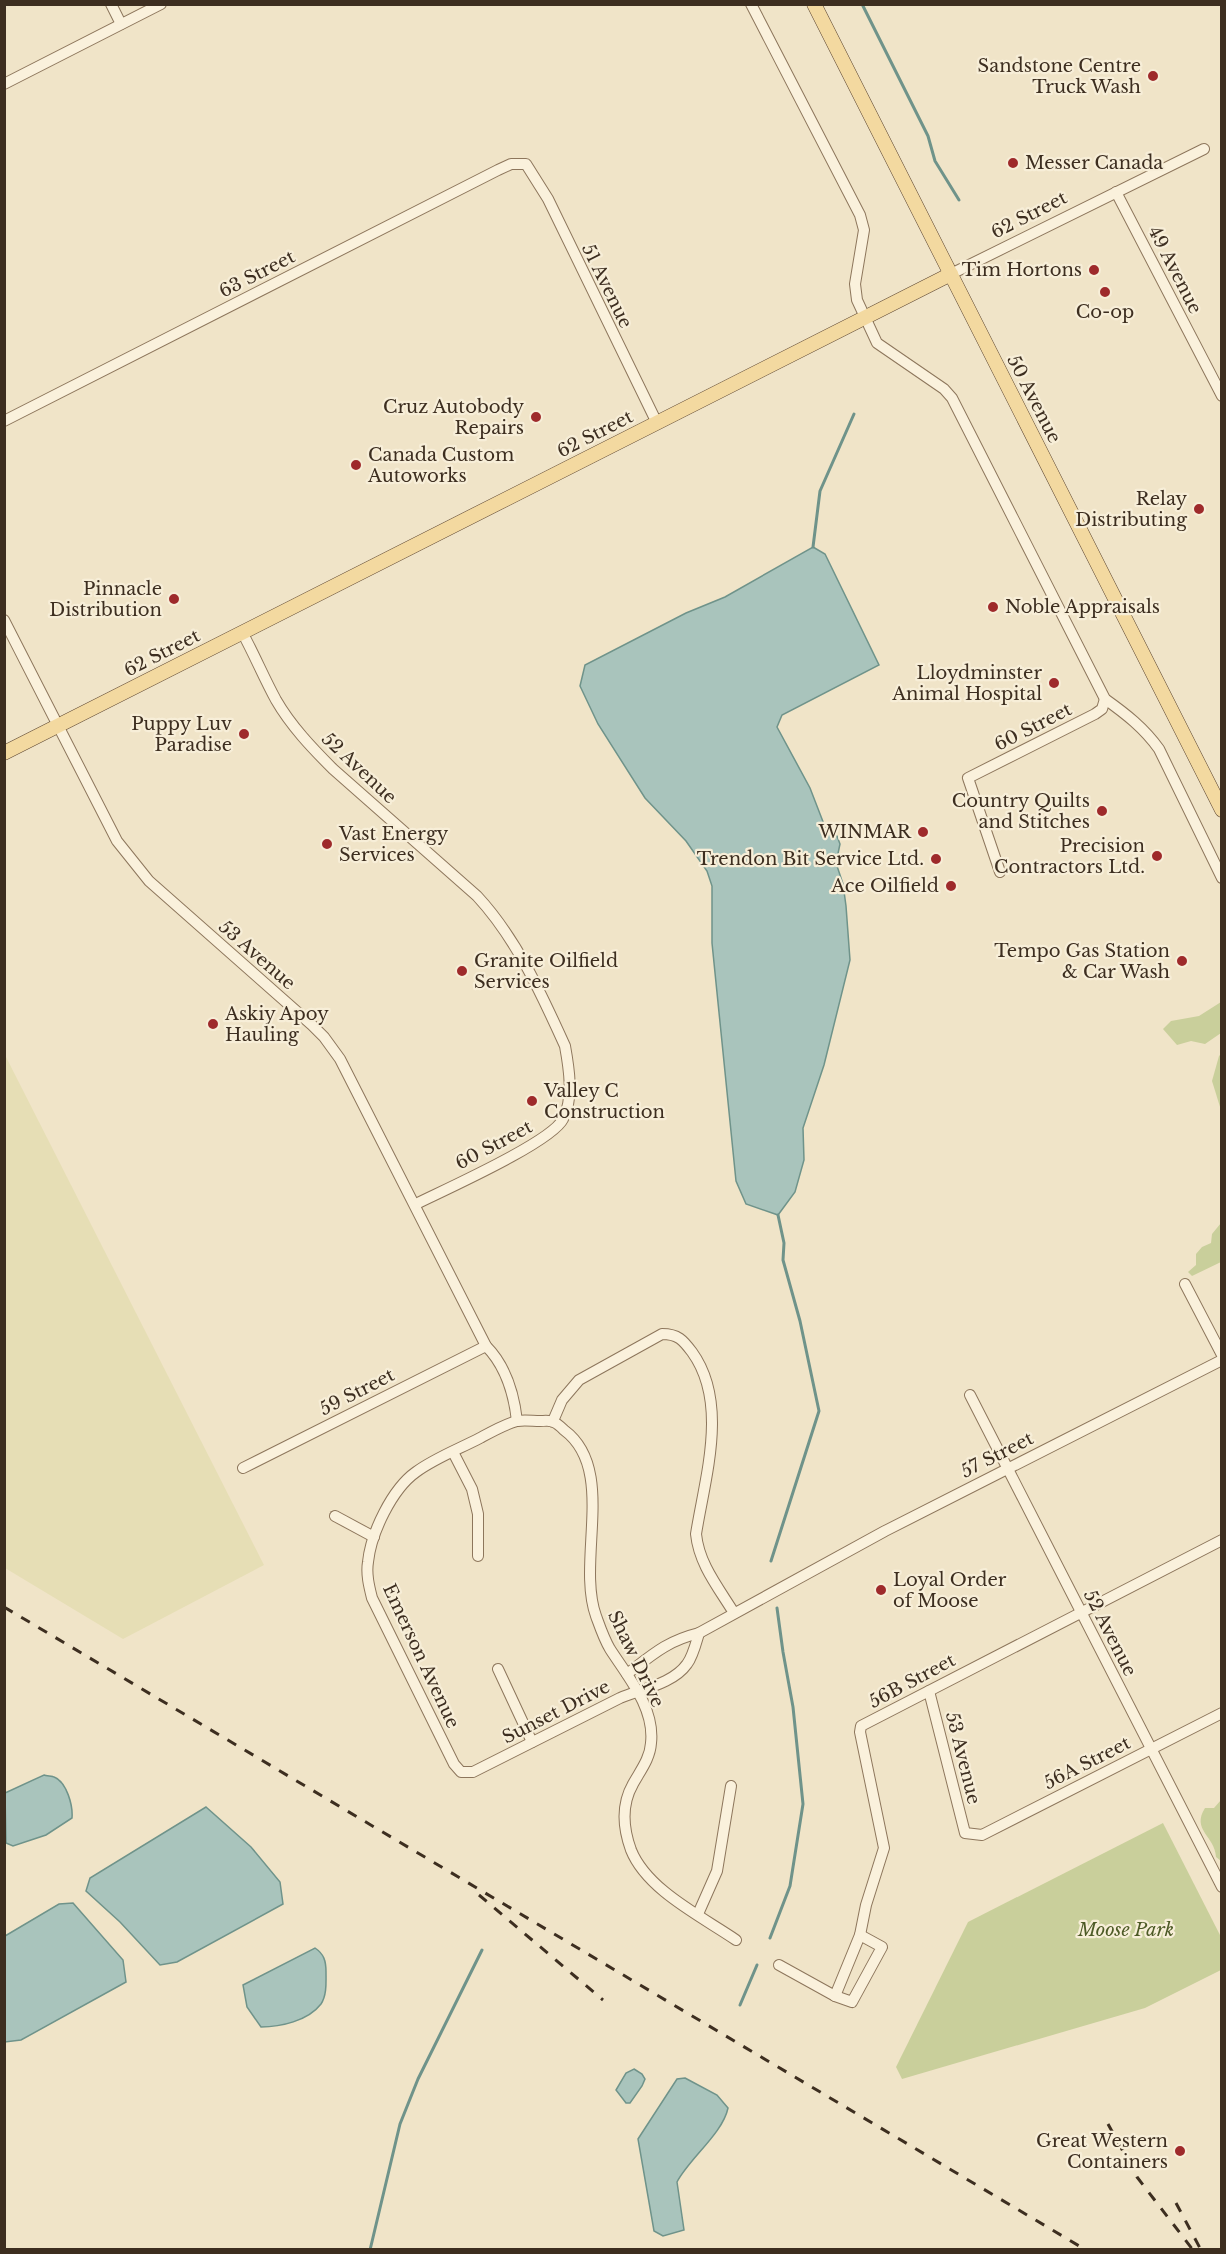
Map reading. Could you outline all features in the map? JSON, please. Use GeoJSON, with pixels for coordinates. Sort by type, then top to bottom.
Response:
{"type":"FeatureCollection","features":[{"type":"Feature","properties":{"kind":"main road","name":"50 Avenue"},"geometry":{"type":"LineString","coordinates":[[814,4],[1221,810]]}},
{"type":"Feature","properties":{"kind":"main road","name":"62 Street"},"geometry":{"type":"LineString","coordinates":[[4,753],[951,274]]}},
{"type":"Feature","properties":{"kind":"street"},"geometry":{"type":"LineString","coordinates":[[111,4],[121,24]]}},
{"type":"Feature","properties":{"kind":"street"},"geometry":{"type":"LineString","coordinates":[[4,84],[160,4]]}},
{"type":"Feature","properties":{"kind":"street"},"geometry":{"type":"LineString","coordinates":[[751,4],[862,221],[864,230],[855,284],[857,300],[877,343],[944,389],[952,398],[1105,699],[1131,718],[1149,735],[1159,749],[1221,878]]}},
{"type":"Feature","properties":{"kind":"street","name":"62 Street"},"geometry":{"type":"LineString","coordinates":[[951,274],[1204,149]]}},
{"type":"Feature","properties":{"kind":"street","name":"63 Street"},"geometry":{"type":"LineString","coordinates":[[4,421],[498,170],[511,164],[526,164]]}},
{"type":"Feature","properties":{"kind":"street","name":"51 Avenue"},"geometry":{"type":"LineString","coordinates":[[526,164],[548,199],[657,423]]}},
{"type":"Feature","properties":{"kind":"street","name":"49 Avenue"},"geometry":{"type":"LineString","coordinates":[[1116,192],[1221,396]]}},
{"type":"Feature","properties":{"kind":"street","name":"53 Avenue"},"geometry":{"type":"LineString","coordinates":[[4,620],[117,841],[135,866],[196,924],[324,1037],[340,1059],[416,1204],[486,1346],[497,1357],[508,1380],[515,1403],[517,1421]]}},
{"type":"Feature","properties":{"kind":"street","name":"52 Avenue"},"geometry":{"type":"LineString","coordinates":[[242,632],[276,700],[295,728],[333,769],[477,896],[509,936],[565,1046],[569,1097]]}},
{"type":"Feature","properties":{"kind":"street","name":"60 Street"},"geometry":{"type":"LineString","coordinates":[[1000,872],[968,778],[1095,714],[1102,709],[1105,699]]}},
{"type":"Feature","properties":{"kind":"street","name":"60 Street"},"geometry":{"type":"LineString","coordinates":[[416,1204],[526,1148],[554,1131],[564,1119],[569,1097]]}},
{"type":"Feature","properties":{"kind":"street"},"geometry":{"type":"LineString","coordinates":[[1185,1284],[1221,1355]]}},
{"type":"Feature","properties":{"kind":"street"},"geometry":{"type":"LineString","coordinates":[[517,1421],[553,1421],[562,1400],[579,1380],[662,1334],[674,1334],[683,1340],[703,1371],[708,1384],[713,1418],[696,1534],[698,1548],[701,1560],[734,1613]]}},
{"type":"Feature","properties":{"kind":"street","name":"59 Street"},"geometry":{"type":"LineString","coordinates":[[243,1468],[486,1346]]}},
{"type":"Feature","properties":{"kind":"street","name":"57 Street"},"geometry":{"type":"LineString","coordinates":[[790,1584],[885,1531],[1221,1360]]}},
{"type":"Feature","properties":{"kind":"street","name":"52 Avenue"},"geometry":{"type":"LineString","coordinates":[[970,1395],[1221,1887]]}},
{"type":"Feature","properties":{"kind":"street","name":"Emerson Avenue"},"geometry":{"type":"LineString","coordinates":[[473,1772],[461,1772],[454,1764],[372,1598],[368,1580],[368,1562],[374,1537],[390,1502],[402,1484],[433,1461],[517,1421]]}},
{"type":"Feature","properties":{"kind":"street","name":"Shaw Drive"},"geometry":{"type":"LineString","coordinates":[[553,1421],[568,1432],[582,1449],[590,1470],[592,1521],[589,1571],[595,1614],[609,1647],[638,1690],[651,1730],[651,1743],[645,1764],[627,1795],[624,1807],[625,1829],[631,1850],[641,1870],[657,1885],[736,1940]]}},
{"type":"Feature","properties":{"kind":"street"},"geometry":{"type":"LineString","coordinates":[[453,1452],[472,1489],[478,1514],[478,1556]]}},
{"type":"Feature","properties":{"kind":"street"},"geometry":{"type":"LineString","coordinates":[[335,1516],[374,1537]]}},
{"type":"Feature","properties":{"kind":"street","name":"56B Street"},"geometry":{"type":"LineString","coordinates":[[835,1996],[860,1935],[866,1905],[884,1848],[860,1732],[861,1726],[1221,1540]]}},
{"type":"Feature","properties":{"kind":"street","name":"Sunset Drive"},"geometry":{"type":"LineString","coordinates":[[627,1674],[667,1643],[699,1633],[790,1584]]}},
{"type":"Feature","properties":{"kind":"street","name":"Sunset Drive"},"geometry":{"type":"LineString","coordinates":[[473,1772],[638,1690],[672,1678],[687,1665],[699,1633]]}},
{"type":"Feature","properties":{"kind":"street"},"geometry":{"type":"LineString","coordinates":[[498,1669],[532,1742]]}},
{"type":"Feature","properties":{"kind":"street","name":"53 Avenue"},"geometry":{"type":"LineString","coordinates":[[929,1691],[965,1833]]}},
{"type":"Feature","properties":{"kind":"street","name":"56A Street"},"geometry":{"type":"LineString","coordinates":[[965,1833],[982,1834],[1221,1713]]}},
{"type":"Feature","properties":{"kind":"street"},"geometry":{"type":"LineString","coordinates":[[698,1914],[717,1871],[731,1786]]}},
{"type":"Feature","properties":{"kind":"street"},"geometry":{"type":"LineString","coordinates":[[779,1965],[835,1996],[852,2002],[882,1947],[860,1935]]}},
{"type":"Feature","properties":{"kind":"shaded area"},"geometry":{"type":"Polygon","coordinates":[[[4,1053],[264,1565],[123,1639],[5,1568],[4,1053]]]}},
{"type":"Feature","properties":{"kind":"green space"},"geometry":{"type":"Polygon","coordinates":[[[1221,1002],[1221,1033],[1205,1044],[1191,1041],[1177,1045],[1163,1029],[1171,1021],[1199,1016],[1221,1002]]]}},
{"type":"Feature","properties":{"kind":"green space"},"geometry":{"type":"Polygon","coordinates":[[[1221,1054],[1221,1110],[1212,1081],[1221,1054]]]}},
{"type":"Feature","properties":{"kind":"green space"},"geometry":{"type":"Polygon","coordinates":[[[1221,1223],[1221,1262],[1192,1276],[1188,1272],[1196,1265],[1196,1254],[1202,1247],[1211,1243],[1212,1234],[1221,1223]]]}},
{"type":"Feature","properties":{"kind":"green space"},"geometry":{"type":"Polygon","coordinates":[[[1221,1800],[1221,1861],[1216,1857],[1215,1850],[1202,1828],[1201,1816],[1205,1808],[1214,1808],[1221,1800]]]}},
{"type":"Feature","properties":{"kind":"green space","name":"Moose Park"},"geometry":{"type":"Polygon","coordinates":[[[1163,1823],[1221,1937],[1221,1970],[1145,2008],[902,2079],[896,2067],[968,1922],[1163,1823]]]}},
{"type":"Feature","properties":{"kind":"water"},"geometry":{"type":"Polygon","coordinates":[[[813,547],[825,554],[879,665],[782,715],[777,727],[810,788],[827,832],[837,836],[840,844],[836,863],[843,884],[850,960],[824,1065],[803,1128],[804,1160],[795,1192],[778,1215],[746,1204],[736,1181],[712,943],[712,886],[707,871],[686,841],[645,798],[598,724],[580,686],[585,665],[686,613],[725,597],[813,547]]]}},
{"type":"Feature","properties":{"kind":"water"},"geometry":{"type":"Polygon","coordinates":[[[44,1775],[59,1780],[66,1789],[72,1818],[46,1835],[13,1846],[6,1843],[5,1793],[44,1775]]]}},
{"type":"Feature","properties":{"kind":"water"},"geometry":{"type":"Polygon","coordinates":[[[206,1807],[251,1847],[280,1882],[283,1904],[177,1962],[160,1965],[120,1922],[86,1891],[90,1878],[206,1807]]]}},
{"type":"Feature","properties":{"kind":"water"},"geometry":{"type":"Polygon","coordinates":[[[73,1903],[123,1960],[126,1982],[21,2040],[5,2042],[5,1936],[59,1904],[73,1903]]]}},
{"type":"Feature","properties":{"kind":"water"},"geometry":{"type":"Polygon","coordinates":[[[315,1948],[322,1955],[326,1964],[326,1988],[321,2004],[301,2019],[277,2026],[261,2027],[247,2007],[243,1985],[315,1948]]]}},
{"type":"Feature","properties":{"kind":"water"},"geometry":{"type":"Polygon","coordinates":[[[634,2069],[645,2079],[630,2103],[626,2103],[616,2090],[626,2073],[634,2069]]]}},
{"type":"Feature","properties":{"kind":"water"},"geometry":{"type":"Polygon","coordinates":[[[685,2078],[717,2095],[728,2108],[720,2127],[677,2182],[684,2230],[663,2236],[654,2231],[638,2139],[677,2079],[685,2078]]]}},
{"type":"Feature","properties":{"kind":"waterway"},"geometry":{"type":"LineString","coordinates":[[862,4],[928,136],[935,161],[959,200]]}},
{"type":"Feature","properties":{"kind":"waterway"},"geometry":{"type":"LineString","coordinates":[[813,547],[820,491],[854,414]]}},
{"type":"Feature","properties":{"kind":"waterway"},"geometry":{"type":"LineString","coordinates":[[771,1561],[819,1411],[800,1321],[783,1260],[784,1243],[778,1215]]}},
{"type":"Feature","properties":{"kind":"waterway"},"geometry":{"type":"LineString","coordinates":[[770,1938],[790,1886],[803,1804],[793,1707],[777,1608]]}},
{"type":"Feature","properties":{"kind":"waterway"},"geometry":{"type":"LineString","coordinates":[[370,2250],[400,2124],[418,2079],[482,1950]]}},
{"type":"Feature","properties":{"kind":"waterway"},"geometry":{"type":"LineString","coordinates":[[740,2005],[757,1965]]}},
{"type":"Feature","properties":{"kind":"railway"},"geometry":{"type":"LineString","coordinates":[[4,1607],[1086,2250]]}},
{"type":"Feature","properties":{"kind":"railway"},"geometry":{"type":"LineString","coordinates":[[479,1895],[603,2000]]}},
{"type":"Feature","properties":{"kind":"railway"},"geometry":{"type":"LineString","coordinates":[[1108,2124],[1137,2177],[1193,2250]]}},
{"type":"Feature","properties":{"kind":"railway"},"geometry":{"type":"LineString","coordinates":[[1176,2203],[1201,2250]]}},
{"type":"Feature","properties":{"kind":"place","name":"Sandstone Centre Truck Wash"},"geometry":{"type":"Point","coordinates":[1153,76]}},
{"type":"Feature","properties":{"kind":"place","name":"Messer Canada"},"geometry":{"type":"Point","coordinates":[1013,163]}},
{"type":"Feature","properties":{"kind":"place","name":"Tim Hortons"},"geometry":{"type":"Point","coordinates":[1094,270]}},
{"type":"Feature","properties":{"kind":"place","name":"Co-op"},"geometry":{"type":"Point","coordinates":[1105,292]}},
{"type":"Feature","properties":{"kind":"place","name":"Cruz Autobody Repairs"},"geometry":{"type":"Point","coordinates":[536,417]}},
{"type":"Feature","properties":{"kind":"place","name":"Canada Custom Autoworks"},"geometry":{"type":"Point","coordinates":[356,465]}},
{"type":"Feature","properties":{"kind":"place","name":"Relay Distributing"},"geometry":{"type":"Point","coordinates":[1199,509]}},
{"type":"Feature","properties":{"kind":"place","name":"Pinnacle Distribution"},"geometry":{"type":"Point","coordinates":[174,599]}},
{"type":"Feature","properties":{"kind":"place","name":"Noble Appraisals"},"geometry":{"type":"Point","coordinates":[993,607]}},
{"type":"Feature","properties":{"kind":"place","name":"Lloydminster Animal Hospital"},"geometry":{"type":"Point","coordinates":[1054,683]}},
{"type":"Feature","properties":{"kind":"place","name":"Puppy Luv Paradise"},"geometry":{"type":"Point","coordinates":[244,734]}},
{"type":"Feature","properties":{"kind":"place","name":"Country Quilts and Stitches"},"geometry":{"type":"Point","coordinates":[1102,811]}},
{"type":"Feature","properties":{"kind":"place","name":"WINMAR"},"geometry":{"type":"Point","coordinates":[923,832]}},
{"type":"Feature","properties":{"kind":"place","name":"Vast Energy Services"},"geometry":{"type":"Point","coordinates":[327,844]}},
{"type":"Feature","properties":{"kind":"place","name":"Precision Contractors Ltd."},"geometry":{"type":"Point","coordinates":[1157,856]}},
{"type":"Feature","properties":{"kind":"place","name":"Trendon Bit Service Ltd."},"geometry":{"type":"Point","coordinates":[936,859]}},
{"type":"Feature","properties":{"kind":"place","name":"Ace Oilfield"},"geometry":{"type":"Point","coordinates":[951,886]}},
{"type":"Feature","properties":{"kind":"place","name":"Tempo Gas Station & Car Wash"},"geometry":{"type":"Point","coordinates":[1182,961]}},
{"type":"Feature","properties":{"kind":"place","name":"Granite Oilfield Services"},"geometry":{"type":"Point","coordinates":[462,971]}},
{"type":"Feature","properties":{"kind":"place","name":"Askiy Apoy Hauling"},"geometry":{"type":"Point","coordinates":[213,1024]}},
{"type":"Feature","properties":{"kind":"place","name":"Valley C Construction"},"geometry":{"type":"Point","coordinates":[532,1101]}},
{"type":"Feature","properties":{"kind":"place","name":"Loyal Order of Moose"},"geometry":{"type":"Point","coordinates":[881,1590]}},
{"type":"Feature","properties":{"kind":"place","name":"Great Western Containers"},"geometry":{"type":"Point","coordinates":[1180,2151]}}]}
